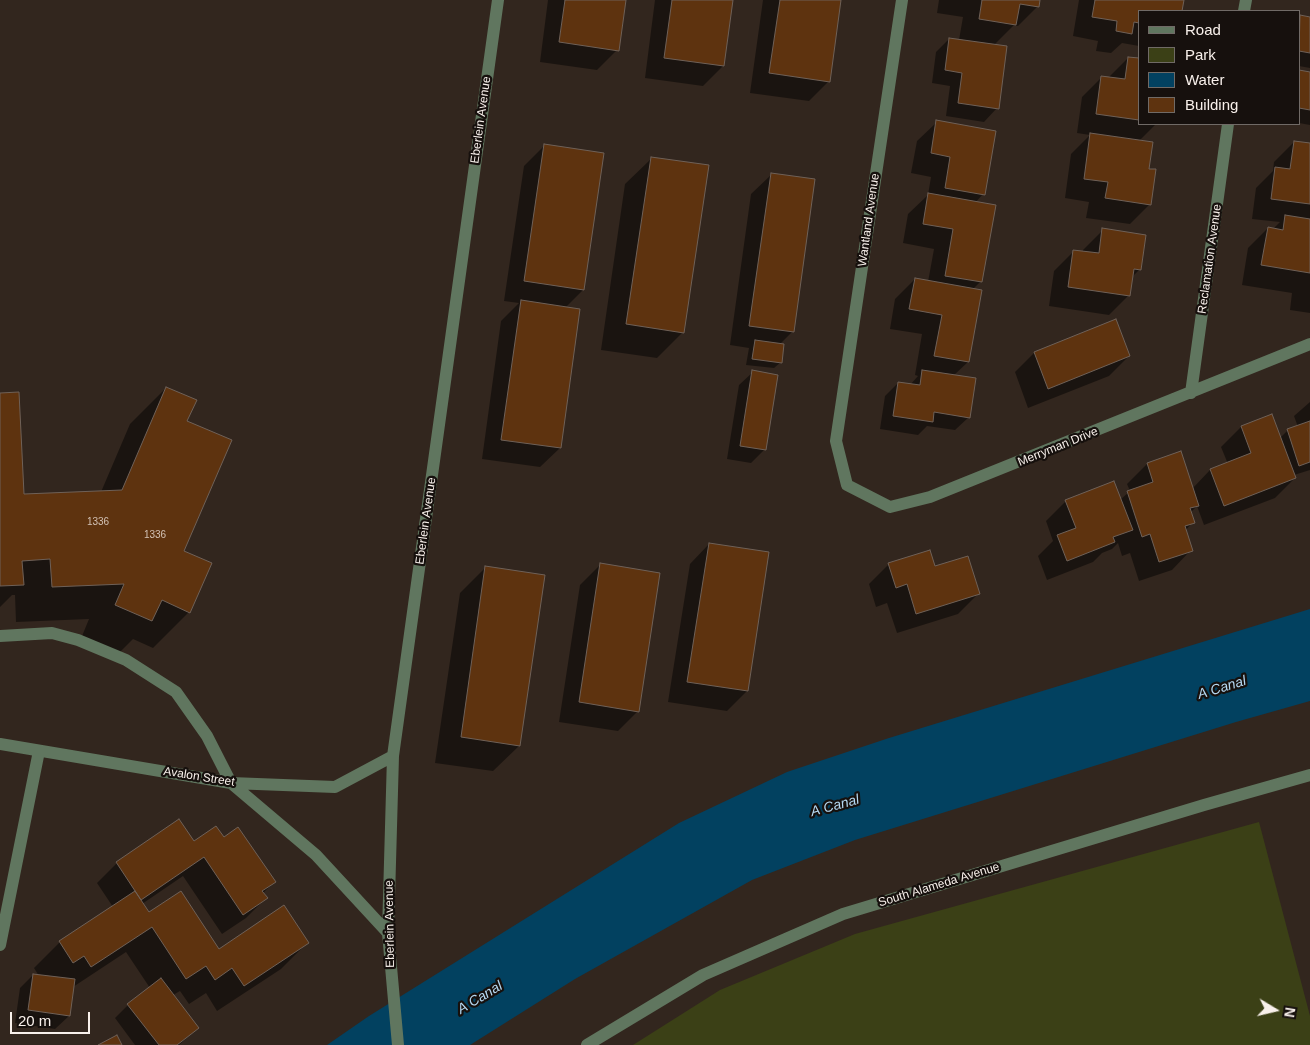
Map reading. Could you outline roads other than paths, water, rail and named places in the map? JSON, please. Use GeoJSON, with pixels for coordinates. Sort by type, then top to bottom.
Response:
{"type":"FeatureCollection","features":[{"type":"Feature","properties":{"kind":"street","name":"Eberlein Avenue"},"geometry":{"type":"LineString","coordinates":[[398,1045],[388,933],[393,756],[498,0]]}},
{"type":"Feature","properties":{"kind":"street","name":"Wantland Avenue"},"geometry":{"type":"LineString","coordinates":[[836,441],[902,0]]}},
{"type":"Feature","properties":{"kind":"street","name":"Reclamation Avenue"},"geometry":{"type":"LineString","coordinates":[[1191,394],[1228,125]]}},
{"type":"Feature","properties":{"kind":"street","name":"Merryman Drive"},"geometry":{"type":"LineString","coordinates":[[836,441],[847,485],[890,507],[930,497],[1191,394],[1310,344]]}},
{"type":"Feature","properties":{"kind":"street"},"geometry":{"type":"LineString","coordinates":[[0,636],[52,634],[78,640],[126,660],[176,692],[207,736],[231,783],[316,855],[388,933]]}},
{"type":"Feature","properties":{"kind":"street","name":"Avalon Street"},"geometry":{"type":"LineString","coordinates":[[0,744],[231,783],[335,787],[393,756]]}},
{"type":"Feature","properties":{"kind":"street"},"geometry":{"type":"LineString","coordinates":[[0,945],[39,751]]}},
{"type":"Feature","properties":{"kind":"street","name":"South Alameda Avenue"},"geometry":{"type":"LineString","coordinates":[[587,1045],[703,974],[844,914],[1204,805],[1310,775]]}},
{"type":"Feature","properties":{"kind":"water","name":"A Canal"},"geometry":{"type":"Polygon","coordinates":[[[1310,609],[1310,701],[1236,722],[855,840],[752,880],[575,979],[470,1045],[327,1045],[369,1016],[679,823],[787,772],[889,738],[1310,609]]]}}]}
